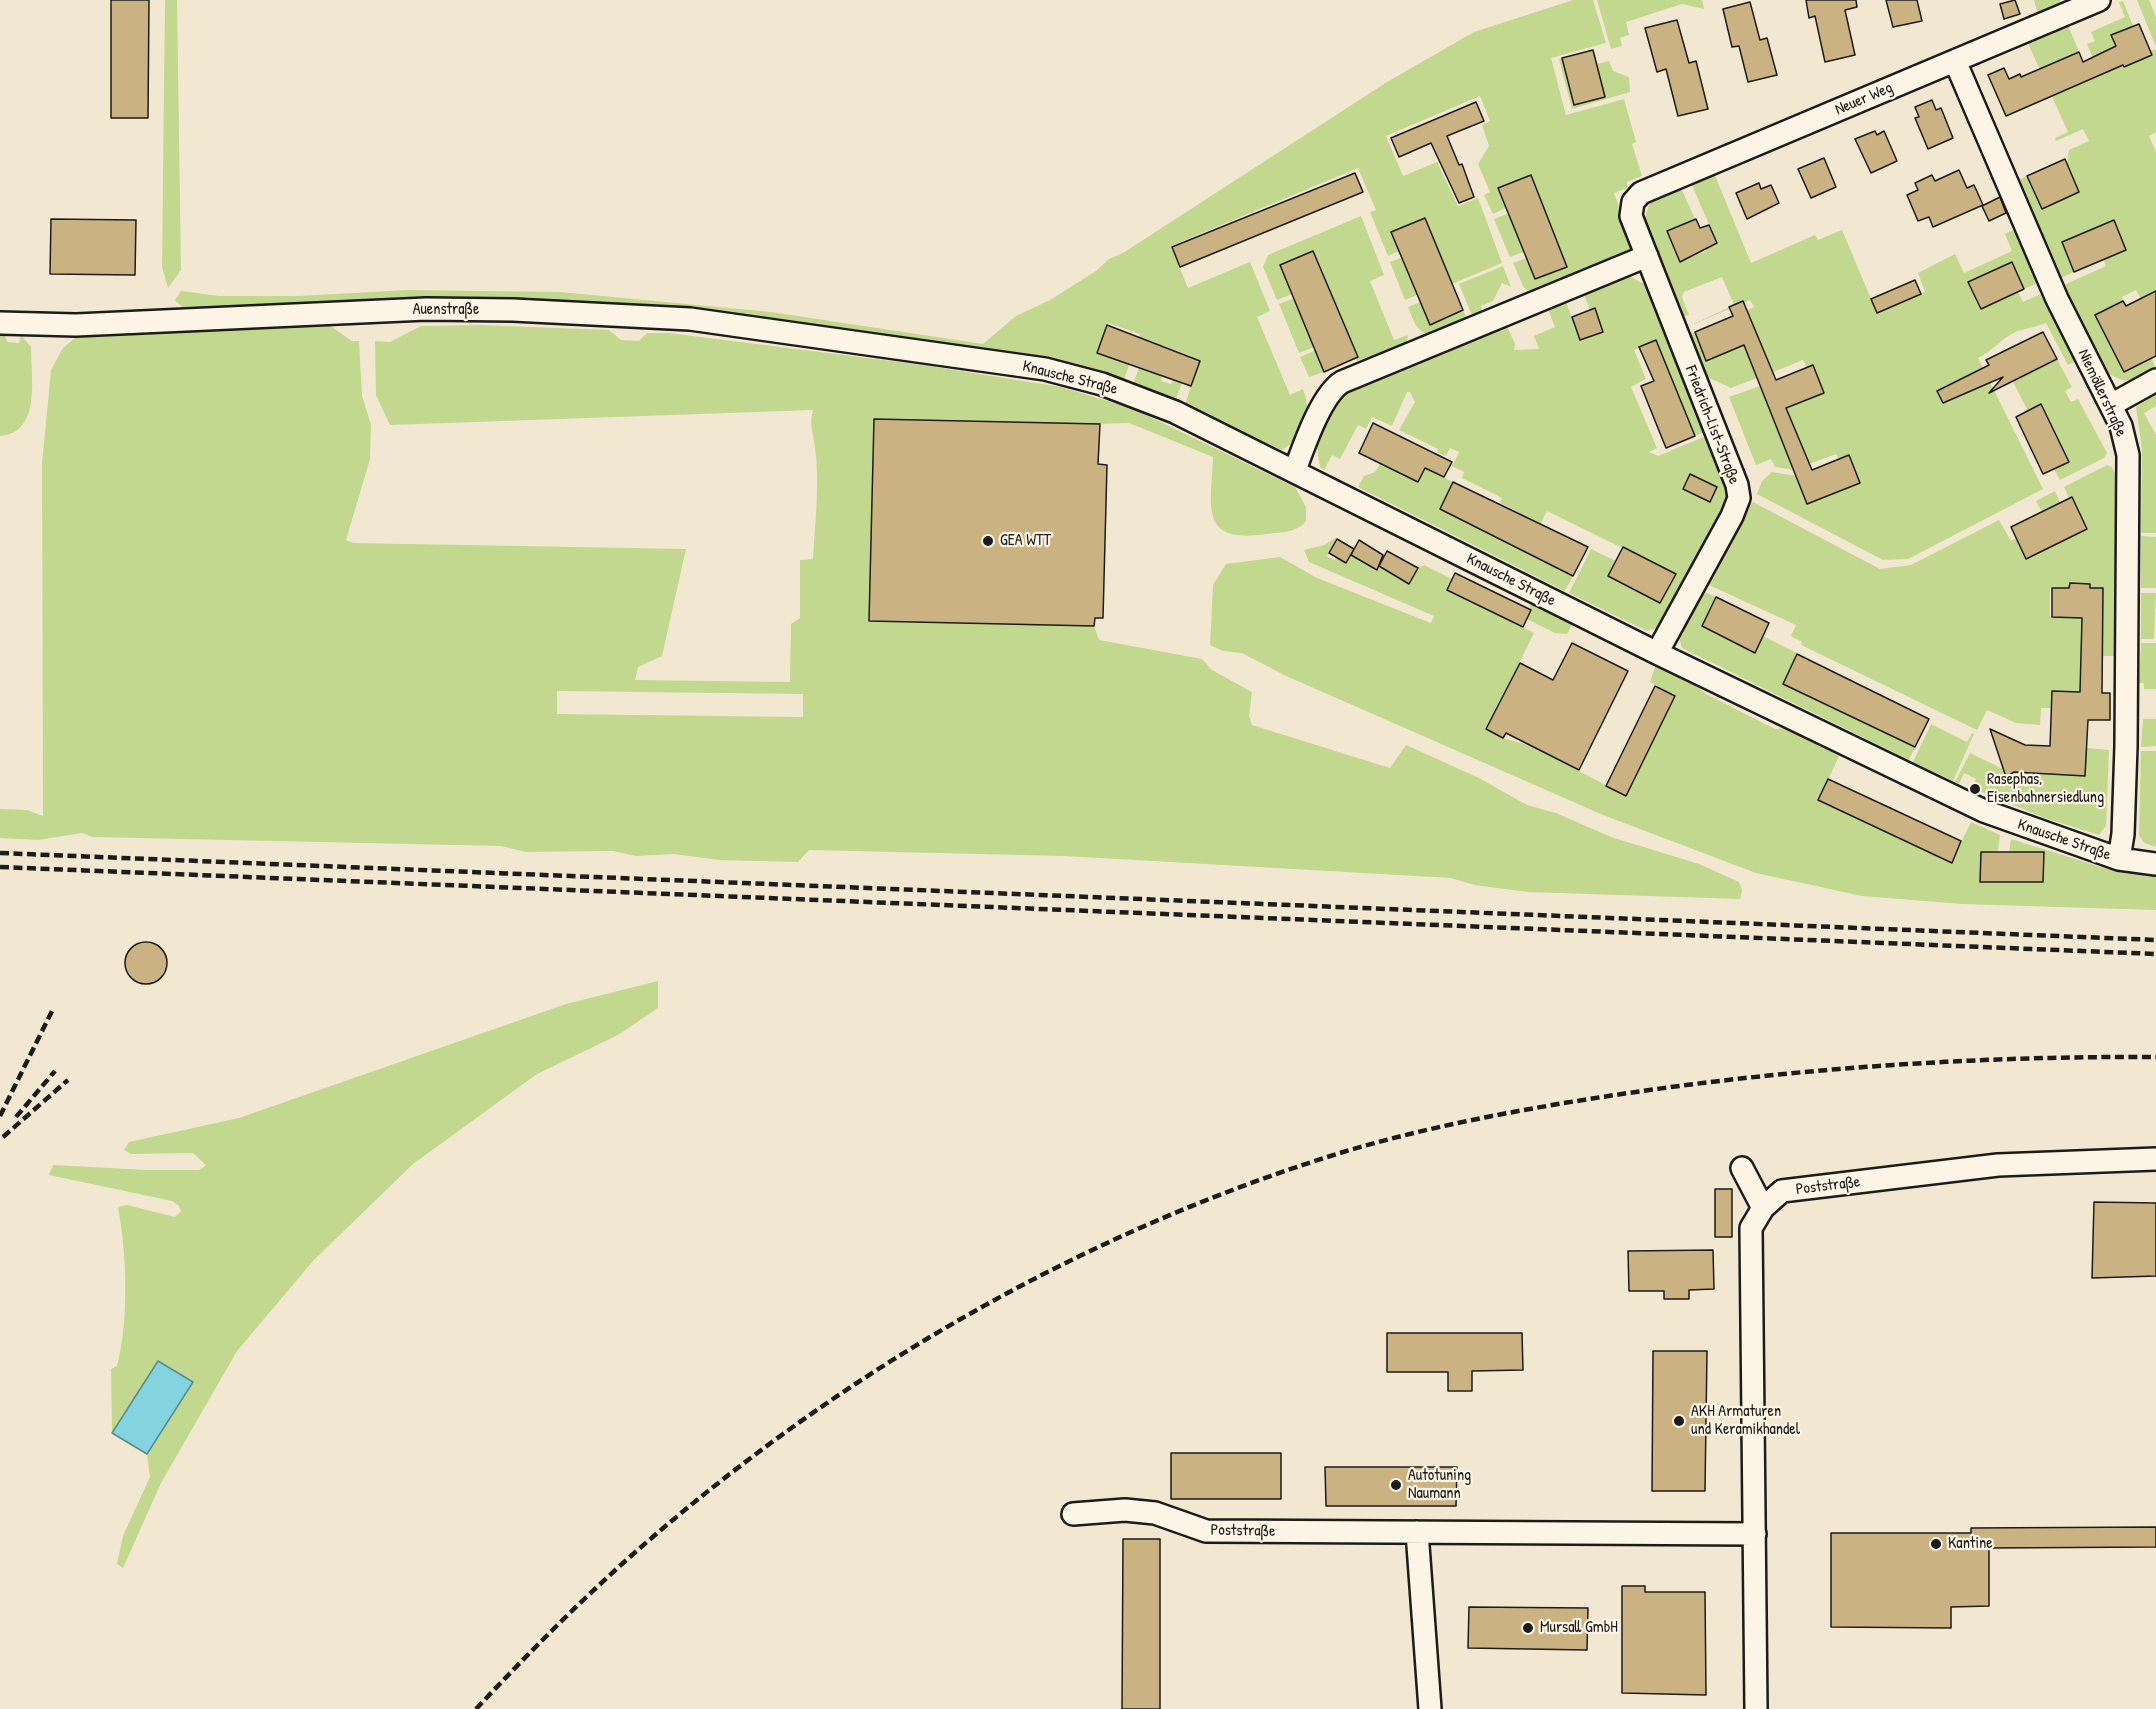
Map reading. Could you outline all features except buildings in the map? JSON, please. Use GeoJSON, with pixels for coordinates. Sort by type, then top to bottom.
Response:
{"type":"FeatureCollection","features":[{"type":"Feature","properties":{"kind":"street","name":"Neuer Weg"},"geometry":{"type":"LineString","coordinates":[[1633,202],[1641,193],[2098,0]]}},
{"type":"Feature","properties":{"kind":"street","name":"Niemöllerstraße"},"geometry":{"type":"LineString","coordinates":[[1955,61],[2057,299],[2111,405],[2125,441],[2129,479],[2126,746],[2119,859]]}},
{"type":"Feature","properties":{"kind":"street","name":"Friedrich-List-Straße"},"geometry":{"type":"LineString","coordinates":[[1633,202],[1631,216],[1737,485],[1738,498],[1732,516],[1657,653]]}},
{"type":"Feature","properties":{"kind":"street"},"geometry":{"type":"LineString","coordinates":[[1295,470],[1333,387],[1647,256]]}},
{"type":"Feature","properties":{"kind":"street","name":"Auenstraße"},"geometry":{"type":"LineString","coordinates":[[0,323],[76,325],[426,309],[513,310],[690,319],[890,346]]}},
{"type":"Feature","properties":{"kind":"street","name":"Knausche Straße"},"geometry":{"type":"LineString","coordinates":[[890,346],[1045,369],[1092,381],[1176,412],[1657,653],[1984,810],[2119,859],[2156,864]]}},
{"type":"Feature","properties":{"kind":"street"},"geometry":{"type":"LineString","coordinates":[[2111,405],[2156,380]]}},
{"type":"Feature","properties":{"kind":"street","name":"Poststraße"},"geometry":{"type":"LineString","coordinates":[[1756,1709],[1751,1228],[1763,1208],[1782,1191],[1998,1165],[2156,1159]]}},
{"type":"Feature","properties":{"kind":"street"},"geometry":{"type":"LineString","coordinates":[[1742,1168],[1763,1208]]}},
{"type":"Feature","properties":{"kind":"street","name":"Poststraße"},"geometry":{"type":"LineString","coordinates":[[1073,1514],[1125,1510],[1155,1513],[1206,1531],[1755,1534]]}},
{"type":"Feature","properties":{"kind":"street"},"geometry":{"type":"LineString","coordinates":[[1417,1532],[1430,1709]]}},
{"type":"Feature","properties":{"kind":"green space"},"geometry":{"type":"Polygon","coordinates":[[[165,0],[177,0],[181,270],[168,288],[162,267],[165,0]]]}},
{"type":"Feature","properties":{"kind":"green space"},"geometry":{"type":"Polygon","coordinates":[[[1573,0],[1593,0],[1606,43],[1551,58],[1566,115],[1624,99],[1636,142],[1632,144],[1642,176],[1627,182],[1627,188],[1614,193],[1633,243],[1628,254],[1534,293],[1524,288],[1513,263],[1527,258],[1535,279],[1567,266],[1531,175],[1499,188],[1506,208],[1493,214],[1484,195],[1490,192],[1478,164],[1489,146],[1482,125],[1490,121],[1480,96],[1386,136],[1403,176],[1437,162],[1458,206],[1478,198],[1502,263],[1452,284],[1424,218],[1391,232],[1399,251],[1388,256],[1370,212],[1376,210],[1358,168],[1171,246],[1188,288],[1250,262],[1270,311],[1257,317],[1290,395],[1303,389],[1306,399],[1305,424],[1296,438],[1282,450],[1185,405],[1191,386],[1191,356],[1162,345],[1153,371],[1162,376],[1161,381],[1171,384],[1173,380],[1182,383],[1175,401],[1133,384],[1147,346],[1137,342],[1140,334],[1108,323],[1097,352],[1129,365],[1124,380],[1038,359],[698,310],[328,304],[184,309],[175,300],[181,291],[219,296],[299,296],[408,290],[560,292],[771,312],[983,344],[1016,316],[1050,300],[1096,271],[1109,259],[1123,253],[1387,82],[1474,32],[1573,0]]]}},
{"type":"Feature","properties":{"kind":"green space"},"geometry":{"type":"Polygon","coordinates":[[[1597,0],[1702,0],[1704,9],[1682,4],[1626,22],[1629,35],[1620,38],[1622,46],[1611,49],[1597,0]]]}},
{"type":"Feature","properties":{"kind":"green space"},"geometry":{"type":"Polygon","coordinates":[[[2034,0],[2060,0],[2062,5],[2038,15],[2034,0]]]}},
{"type":"Feature","properties":{"kind":"green space"},"geometry":{"type":"Polygon","coordinates":[[[2137,0],[2149,0],[2156,17],[2156,47],[2137,0]]]}},
{"type":"Feature","properties":{"kind":"green space"},"geometry":{"type":"Polygon","coordinates":[[[2123,1],[2133,26],[2111,36],[2124,66],[2152,55],[2150,51],[2156,49],[2156,132],[2149,136],[2156,152],[2156,330],[2136,290],[2122,297],[2123,301],[2095,315],[2124,372],[2152,358],[2156,371],[2130,380],[2118,378],[2104,370],[2064,285],[2106,266],[2103,259],[2126,250],[2114,220],[2062,242],[2074,272],[2061,278],[2020,179],[2027,176],[2042,209],[2079,192],[2067,165],[2069,150],[2089,141],[2083,129],[2056,141],[2055,138],[2068,132],[2027,41],[2068,25],[2079,52],[2054,63],[2065,89],[2093,58],[2087,44],[2095,41],[2091,32],[2125,17],[2119,2],[2123,1]]]}},
{"type":"Feature","properties":{"kind":"green space"},"geometry":{"type":"Polygon","coordinates":[[[1562,58],[1575,105],[1605,97],[1597,64],[1609,61],[1613,71],[1629,77],[1630,92],[1572,109],[1559,59],[1562,58]]]}},
{"type":"Feature","properties":{"kind":"green space"},"geometry":{"type":"Polygon","coordinates":[[[1714,173],[1751,263],[1815,235],[1818,240],[1842,230],[1877,313],[1925,292],[1918,273],[1955,254],[1964,273],[2012,251],[2005,234],[2015,229],[2038,283],[2024,289],[2012,262],[1968,283],[1981,309],[2018,292],[2023,302],[2043,293],[2076,361],[2068,365],[2046,323],[2012,334],[1978,358],[2043,489],[1908,559],[1883,560],[1757,494],[1762,481],[1772,472],[1796,476],[1807,504],[1860,483],[1849,455],[1839,460],[1836,454],[1809,464],[1789,416],[1774,423],[1794,470],[1775,467],[1771,459],[1756,465],[1729,397],[1760,386],[1771,413],[1823,393],[1813,365],[1807,368],[1803,360],[1773,372],[1762,345],[1746,351],[1757,378],[1731,388],[1705,376],[1687,335],[1695,332],[1707,360],[1747,310],[1754,307],[1750,300],[1687,327],[1734,305],[1722,277],[1684,292],[1682,297],[1689,315],[1681,317],[1643,223],[1650,202],[1681,188],[1695,219],[1667,231],[1680,262],[1706,251],[1705,248],[1717,243],[1691,183],[1714,173]]]}},
{"type":"Feature","properties":{"kind":"green space"},"geometry":{"type":"Polygon","coordinates":[[[1509,213],[1524,252],[1510,257],[1494,219],[1509,213]]]}},
{"type":"Feature","properties":{"kind":"green space"},"geometry":{"type":"Polygon","coordinates":[[[1361,216],[1384,275],[1370,281],[1394,340],[1408,335],[1405,348],[1372,362],[1370,356],[1357,361],[1313,251],[1280,265],[1292,294],[1277,300],[1263,267],[1268,255],[1361,216]]]}},
{"type":"Feature","properties":{"kind":"green space"},"geometry":{"type":"Polygon","coordinates":[[[1401,258],[1417,295],[1405,300],[1390,262],[1401,258]]]}},
{"type":"Feature","properties":{"kind":"green space"},"geometry":{"type":"Polygon","coordinates":[[[1503,266],[1511,287],[1502,283],[1493,301],[1481,306],[1484,315],[1474,320],[1459,284],[1503,266]]]}},
{"type":"Feature","properties":{"kind":"green space"},"geometry":{"type":"Polygon","coordinates":[[[1627,275],[1648,286],[1704,432],[1695,436],[1655,340],[1634,350],[1646,379],[1631,387],[1657,448],[1649,452],[1658,456],[1706,436],[1731,499],[1660,630],[1656,628],[1647,631],[1569,593],[1591,549],[1616,561],[1608,577],[1660,603],[1675,574],[1547,511],[1541,523],[1531,519],[1525,529],[1515,524],[1520,513],[1500,503],[1502,498],[1462,478],[1464,472],[1452,466],[1459,452],[1450,448],[1446,456],[1437,452],[1438,449],[1399,430],[1415,402],[1410,392],[1407,392],[1392,426],[1372,417],[1366,429],[1358,425],[1340,459],[1332,455],[1324,470],[1320,467],[1316,442],[1337,394],[1506,324],[1515,344],[1514,350],[1539,349],[1534,336],[1555,327],[1547,307],[1565,299],[1580,340],[1603,332],[1595,309],[1590,310],[1583,292],[1627,275]]]}},
{"type":"Feature","properties":{"kind":"green space"},"geometry":{"type":"Polygon","coordinates":[[[1294,298],[1314,347],[1299,353],[1279,304],[1294,298]]]}},
{"type":"Feature","properties":{"kind":"green space"},"geometry":{"type":"Polygon","coordinates":[[[1420,302],[1430,324],[1463,310],[1468,322],[1433,336],[1427,334],[1416,326],[1408,307],[1420,302]]]}},
{"type":"Feature","properties":{"kind":"green space"},"geometry":{"type":"Polygon","coordinates":[[[329,325],[352,341],[359,341],[362,396],[371,425],[370,459],[346,540],[353,543],[686,549],[662,656],[638,667],[635,680],[790,682],[791,624],[800,618],[800,560],[813,559],[817,489],[815,447],[811,424],[813,410],[390,425],[376,395],[375,341],[390,342],[421,326],[480,325],[609,330],[621,340],[639,341],[647,333],[669,333],[923,365],[1061,387],[1134,409],[1295,487],[1306,507],[1306,521],[1298,528],[1283,532],[1245,536],[1230,533],[1220,527],[1214,518],[1211,506],[1213,457],[1129,423],[875,419],[869,621],[1094,626],[1099,640],[1202,659],[1212,670],[1252,692],[1249,716],[1252,725],[1390,768],[1406,745],[1479,778],[1527,805],[1556,813],[1611,837],[1699,864],[1739,882],[1742,890],[1740,899],[1528,892],[1474,885],[1451,878],[1065,856],[809,850],[798,862],[719,860],[674,854],[636,856],[613,851],[526,852],[501,846],[93,837],[82,833],[38,840],[0,838],[0,809],[27,810],[43,816],[42,464],[51,370],[63,348],[80,334],[177,328],[329,325]],[[557,691],[557,714],[803,717],[803,694],[557,691]]]}},
{"type":"Feature","properties":{"kind":"green space"},"geometry":{"type":"Polygon","coordinates":[[[5,335],[7,342],[19,343],[21,335],[31,347],[32,388],[31,402],[23,425],[13,433],[0,436],[0,336],[5,335]]]}},
{"type":"Feature","properties":{"kind":"green space"},"geometry":{"type":"Polygon","coordinates":[[[1316,350],[1324,372],[1309,377],[1300,357],[1316,350]]]}},
{"type":"Feature","properties":{"kind":"green space"},"geometry":{"type":"Polygon","coordinates":[[[2057,359],[2072,387],[2065,391],[2071,402],[2078,399],[2107,453],[2104,458],[2060,480],[2054,469],[2069,461],[2042,405],[2028,411],[2013,382],[2057,359]]]}},
{"type":"Feature","properties":{"kind":"green space"},"geometry":{"type":"Polygon","coordinates":[[[2156,394],[2156,406],[2144,413],[2156,435],[2156,533],[2141,533],[2142,449],[2136,407],[2156,394]]]}},
{"type":"Feature","properties":{"kind":"green space"},"geometry":{"type":"Polygon","coordinates":[[[1380,464],[1418,482],[1425,468],[1453,482],[1440,509],[1573,576],[1565,591],[1358,487],[1364,476],[1375,472],[1380,464]]]}},
{"type":"Feature","properties":{"kind":"green space"},"geometry":{"type":"Polygon","coordinates":[[[2107,465],[2112,467],[2117,478],[2114,656],[2102,656],[2102,634],[2080,692],[2052,691],[2051,708],[2041,708],[2040,725],[2016,723],[1987,710],[1977,730],[1801,645],[1802,642],[1791,636],[1796,625],[1709,585],[1753,502],[1880,569],[1911,565],[1999,520],[2011,541],[2016,538],[2027,558],[2087,529],[2072,497],[2069,498],[2064,487],[2107,465]],[[2070,583],[2069,588],[2050,588],[2050,617],[2102,618],[2103,588],[2090,588],[2090,584],[2070,583]]]}},
{"type":"Feature","properties":{"kind":"green space"},"geometry":{"type":"Polygon","coordinates":[[[2055,491],[2060,503],[2042,512],[2036,501],[2055,491]]]}},
{"type":"Feature","properties":{"kind":"green space"},"geometry":{"type":"Polygon","coordinates":[[[2141,536],[2156,537],[2156,588],[2141,588],[2141,536]]]}},
{"type":"Feature","properties":{"kind":"green space"},"geometry":{"type":"Polygon","coordinates":[[[1337,537],[1327,556],[1335,560],[1336,557],[1346,563],[1351,555],[1376,570],[1378,566],[1408,583],[1418,568],[1424,565],[1452,579],[1447,590],[1534,633],[1487,729],[1503,738],[1532,746],[1626,796],[1675,696],[1650,682],[1656,664],[1687,679],[1706,694],[1775,729],[1787,728],[1839,756],[1819,800],[1951,863],[1971,822],[2000,835],[1997,859],[2008,860],[2011,839],[2104,868],[2156,874],[2156,910],[1962,904],[1862,896],[1756,873],[1603,815],[1284,675],[1242,653],[1223,651],[1210,645],[1213,585],[1226,564],[1280,557],[1317,578],[1431,623],[1434,616],[1309,562],[1304,550],[1324,545],[1337,537]]]}},
{"type":"Feature","properties":{"kind":"green space"},"geometry":{"type":"Polygon","coordinates":[[[1705,592],[1716,597],[1702,627],[1755,652],[1763,636],[1797,653],[1783,684],[1915,747],[1909,760],[1682,648],[1679,636],[1705,592]]]}},
{"type":"Feature","properties":{"kind":"green space"},"geometry":{"type":"Polygon","coordinates":[[[2141,593],[2156,593],[2154,639],[2141,639],[2141,593]]]}},
{"type":"Feature","properties":{"kind":"green space"},"geometry":{"type":"Polygon","coordinates":[[[1531,603],[1574,621],[1567,634],[1555,633],[1527,619],[1531,603]]]}},
{"type":"Feature","properties":{"kind":"green space"},"geometry":{"type":"Polygon","coordinates":[[[2141,643],[2156,643],[2156,689],[2144,689],[2144,683],[2139,683],[2141,643]]]}},
{"type":"Feature","properties":{"kind":"green space"},"geometry":{"type":"Polygon","coordinates":[[[2143,719],[2156,719],[2156,746],[2141,747],[2143,719]]]}},
{"type":"Feature","properties":{"kind":"green space"},"geometry":{"type":"Polygon","coordinates":[[[1931,724],[1967,742],[1972,733],[1974,734],[1953,781],[1913,762],[1931,724]]]}},
{"type":"Feature","properties":{"kind":"green space"},"geometry":{"type":"Polygon","coordinates":[[[2087,748],[2109,750],[2106,826],[2099,835],[2045,818],[1972,788],[1976,779],[1964,773],[1959,784],[1955,782],[1970,753],[2003,769],[2009,775],[2014,772],[2084,776],[2087,748]]]}},
{"type":"Feature","properties":{"kind":"green space"},"geometry":{"type":"Polygon","coordinates":[[[2141,751],[2156,751],[2156,847],[2144,843],[2139,835],[2141,751]]]}},
{"type":"Feature","properties":{"kind":"green space"},"geometry":{"type":"Polygon","coordinates":[[[658,981],[658,1008],[618,1035],[537,1074],[413,1164],[313,1261],[237,1351],[161,1483],[123,1568],[117,1564],[123,1536],[150,1477],[147,1454],[193,1382],[158,1361],[112,1433],[111,1369],[117,1366],[125,1308],[125,1266],[118,1207],[127,1205],[175,1217],[181,1211],[179,1206],[172,1201],[49,1175],[53,1165],[199,1170],[206,1165],[193,1153],[131,1154],[124,1150],[129,1142],[239,1118],[566,1004],[658,981]]]}},
{"type":"Feature","properties":{"kind":"water"},"geometry":{"type":"Polygon","coordinates":[[[158,1361],[193,1382],[147,1454],[112,1433],[158,1361]]]}},
{"type":"Feature","properties":{"kind":"railway"},"geometry":{"type":"LineString","coordinates":[[0,853],[2156,940]]}},
{"type":"Feature","properties":{"kind":"railway"},"geometry":{"type":"LineString","coordinates":[[0,867],[2156,954]]}},
{"type":"Feature","properties":{"kind":"railway"},"geometry":{"type":"LineString","coordinates":[[0,1116],[53,1009]]}},
{"type":"Feature","properties":{"kind":"railway"},"geometry":{"type":"LineString","coordinates":[[476,1709],[529,1653],[622,1564],[701,1497],[784,1434],[870,1374],[959,1320],[1051,1270],[1146,1226],[1242,1186],[1340,1153],[1442,1126],[1615,1095],[1817,1071],[1952,1061],[2156,1057]]}},
{"type":"Feature","properties":{"kind":"railway"},"geometry":{"type":"LineString","coordinates":[[16,1117],[55,1071]]}},
{"type":"Feature","properties":{"kind":"railway"},"geometry":{"type":"LineString","coordinates":[[3,1137],[68,1080]]}},
{"type":"Feature","properties":{"kind":"place","name":"GEA WTT"},"geometry":{"type":"Point","coordinates":[988,541]}},
{"type":"Feature","properties":{"kind":"place","name":"Rasephas, Eisenbahnersiedlung"},"geometry":{"type":"Point","coordinates":[1975,789]}},
{"type":"Feature","properties":{"kind":"place","name":"AKH Armaturen und Keramikhandel"},"geometry":{"type":"Point","coordinates":[1679,1421]}},
{"type":"Feature","properties":{"kind":"place","name":"Autotuning Naumann"},"geometry":{"type":"Point","coordinates":[1396,1485]}},
{"type":"Feature","properties":{"kind":"place","name":"Kantine"},"geometry":{"type":"Point","coordinates":[1936,1544]}},
{"type":"Feature","properties":{"kind":"place","name":"Mursall GmbH"},"geometry":{"type":"Point","coordinates":[1528,1628]}}]}
